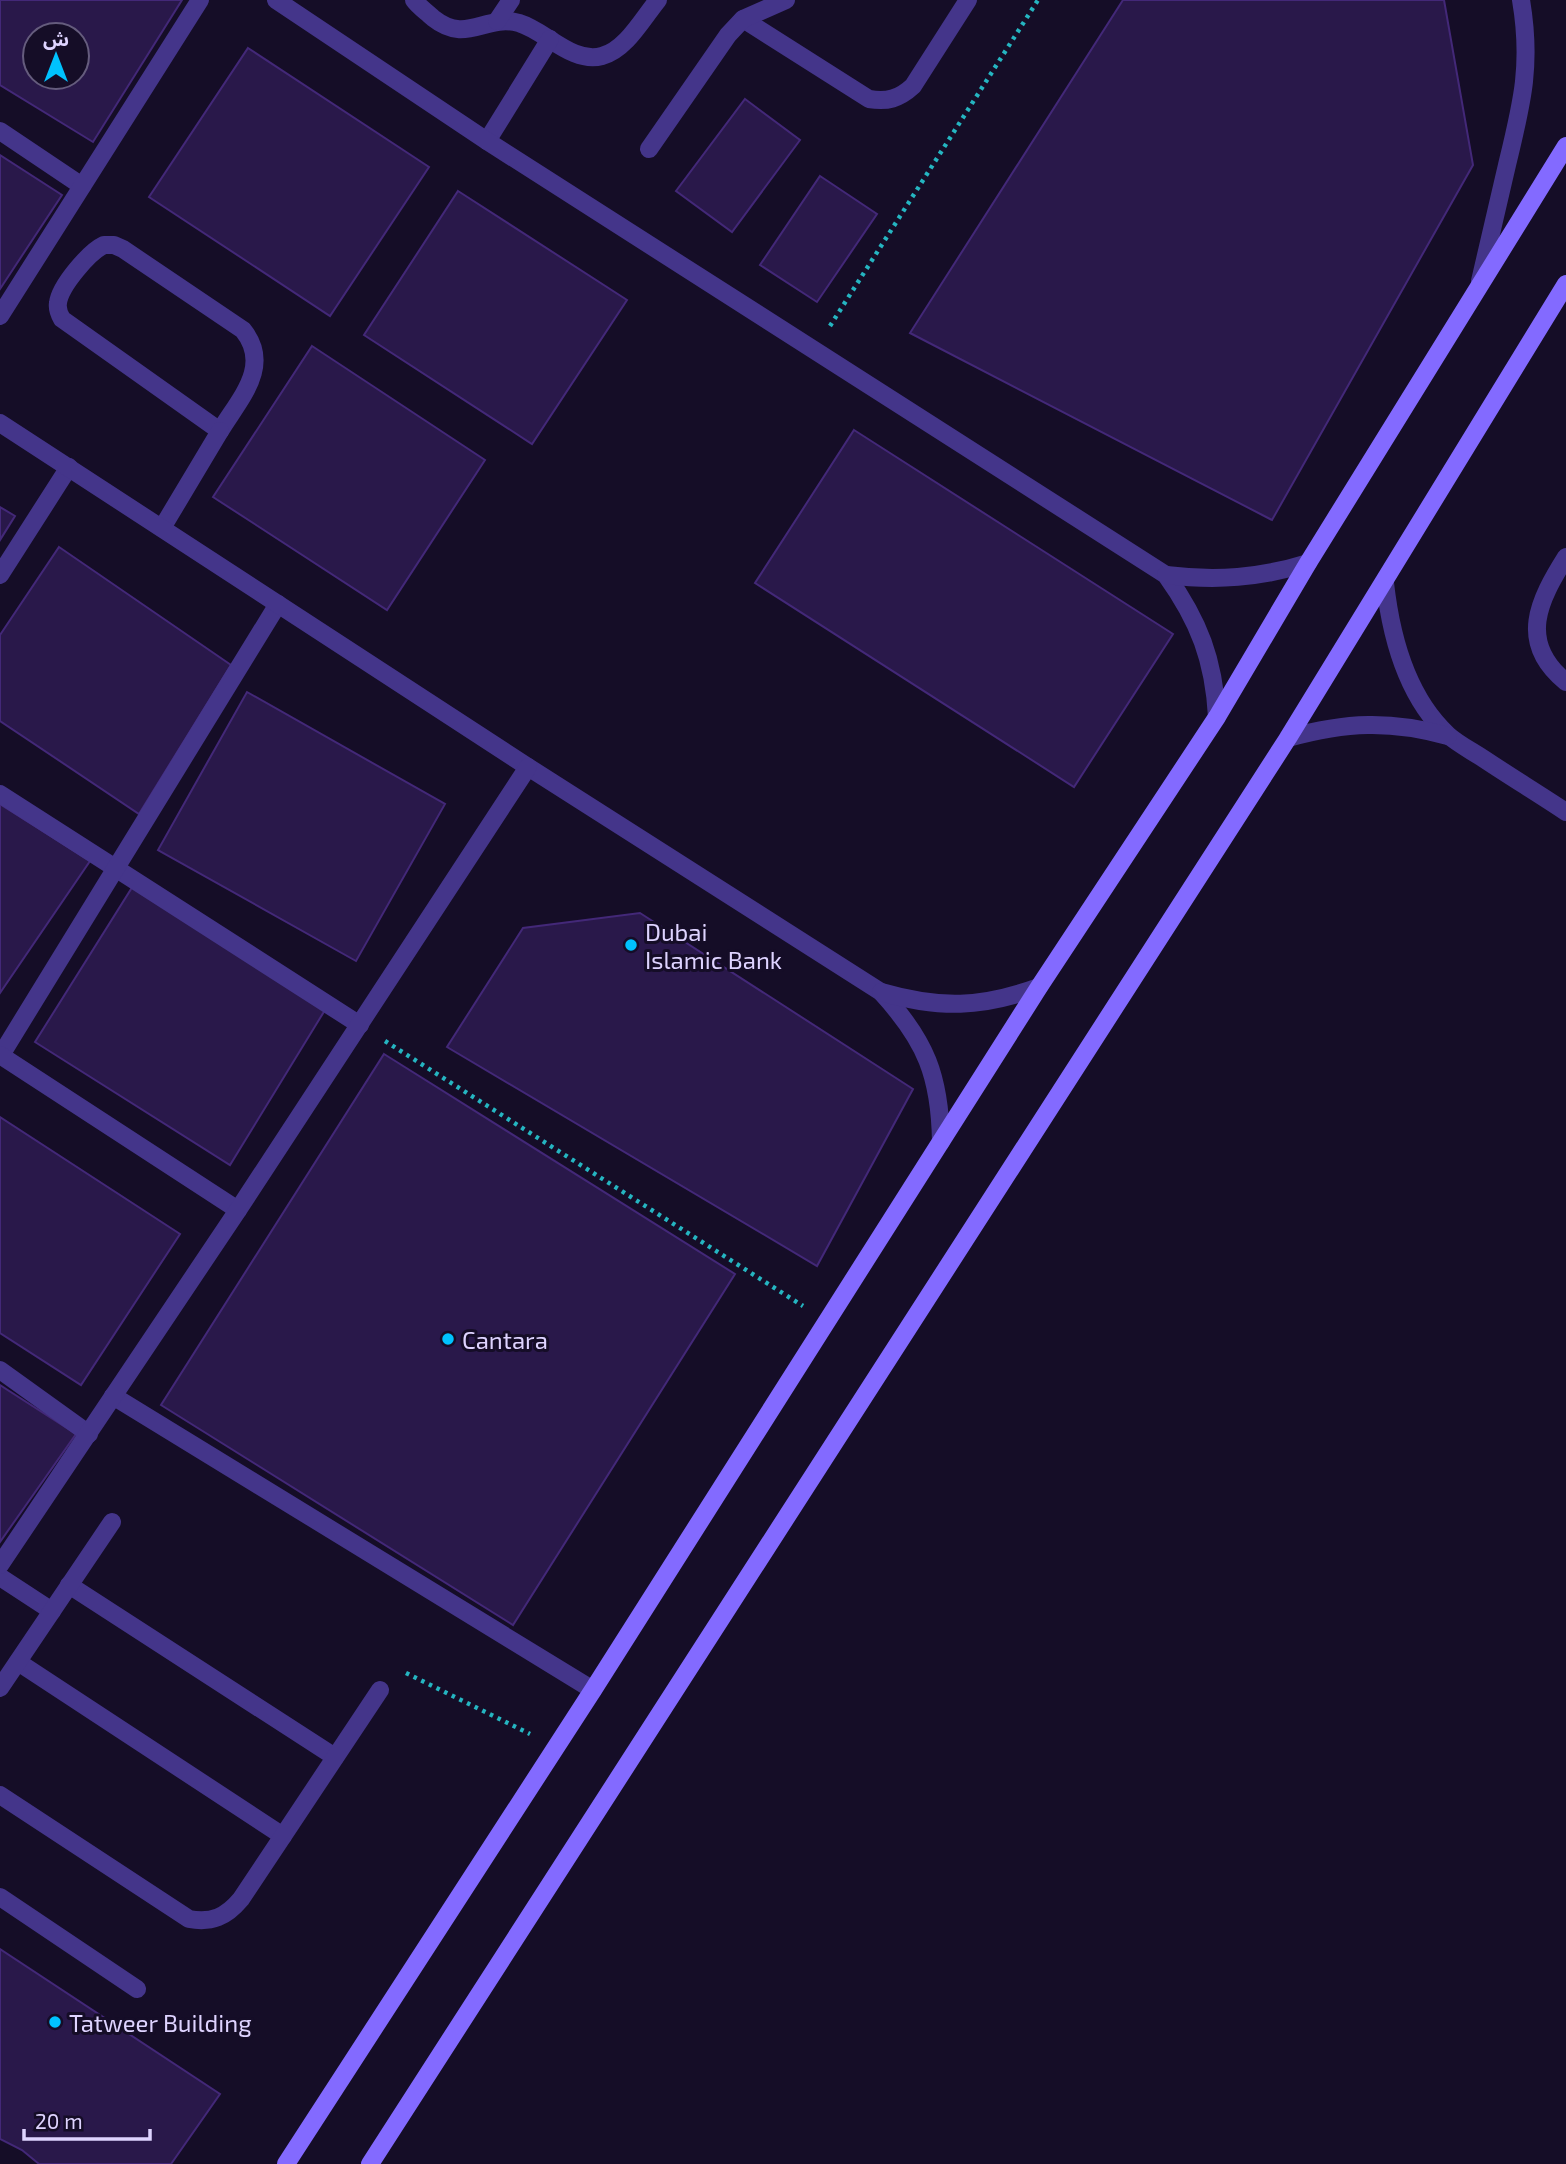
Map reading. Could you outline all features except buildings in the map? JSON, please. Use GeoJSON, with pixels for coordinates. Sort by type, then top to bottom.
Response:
{"type":"FeatureCollection","features":[{"type":"Feature","properties":{"kind":"main road"},"geometry":{"type":"LineString","coordinates":[[286,2164],[593,1690],[1039,987],[1217,717],[1308,563],[1566,146]]}},
{"type":"Feature","properties":{"kind":"main road"},"geometry":{"type":"LineString","coordinates":[[370,2164],[1288,738],[1566,284]]}},
{"type":"Feature","properties":{"kind":"street"},"geometry":{"type":"LineString","coordinates":[[0,316],[200,0]]}},
{"type":"Feature","properties":{"kind":"street"},"geometry":{"type":"LineString","coordinates":[[414,0],[443,26],[454,30],[476,29],[497,22],[523,24],[578,54],[591,58],[604,56],[615,50],[658,0]]}},
{"type":"Feature","properties":{"kind":"street"},"geometry":{"type":"LineString","coordinates":[[497,22],[512,0]]}},
{"type":"Feature","properties":{"kind":"street"},"geometry":{"type":"LineString","coordinates":[[649,149],[728,35],[743,19],[786,0]]}},
{"type":"Feature","properties":{"kind":"street"},"geometry":{"type":"LineString","coordinates":[[743,19],[869,99],[893,100],[904,95],[913,86],[968,0]]}},
{"type":"Feature","properties":{"kind":"street"},"geometry":{"type":"LineString","coordinates":[[1479,287],[1522,103],[1527,52],[1521,0]]}},
{"type":"Feature","properties":{"kind":"street"},"geometry":{"type":"LineString","coordinates":[[279,1],[487,141],[1166,575],[1184,600],[1209,656],[1217,717]]}},
{"type":"Feature","properties":{"kind":"street"},"geometry":{"type":"LineString","coordinates":[[487,141],[550,39]]}},
{"type":"Feature","properties":{"kind":"street"},"geometry":{"type":"LineString","coordinates":[[0,131],[82,186]]}},
{"type":"Feature","properties":{"kind":"street"},"geometry":{"type":"LineString","coordinates":[[162,528],[252,378],[256,353],[252,340],[243,330],[123,249],[114,245],[94,249],[58,301],[58,311],[62,319],[220,431]]}},
{"type":"Feature","properties":{"kind":"street"},"geometry":{"type":"LineString","coordinates":[[0,423],[528,767],[881,992],[904,1017],[922,1045],[934,1076],[940,1109],[941,1142]]}},
{"type":"Feature","properties":{"kind":"street"},"geometry":{"type":"LineString","coordinates":[[0,575],[69,467]]}},
{"type":"Feature","properties":{"kind":"street"},"geometry":{"type":"LineString","coordinates":[[1566,557],[1540,602],[1536,624],[1539,645],[1549,664],[1566,681]]}},
{"type":"Feature","properties":{"kind":"street"},"geometry":{"type":"LineString","coordinates":[[1166,575],[1204,579],[1252,577],[1308,563]]}},
{"type":"Feature","properties":{"kind":"street"},"geometry":{"type":"LineString","coordinates":[[1385,583],[1397,649],[1410,680],[1427,709],[1448,736]]}},
{"type":"Feature","properties":{"kind":"street"},"geometry":{"type":"LineString","coordinates":[[238,1210],[0,1055],[278,604]]}},
{"type":"Feature","properties":{"kind":"street"},"geometry":{"type":"LineString","coordinates":[[1288,738],[1319,729],[1373,724],[1417,727],[1448,736],[1566,812]]}},
{"type":"Feature","properties":{"kind":"street"},"geometry":{"type":"LineString","coordinates":[[0,1565],[238,1210],[528,767]]}},
{"type":"Feature","properties":{"kind":"street"},"geometry":{"type":"LineString","coordinates":[[0,794],[360,1025]]}},
{"type":"Feature","properties":{"kind":"street"},"geometry":{"type":"LineString","coordinates":[[881,992],[923,1003],[976,1005],[1039,987]]}},
{"type":"Feature","properties":{"kind":"street"},"geometry":{"type":"LineString","coordinates":[[0,1370],[89,1434]]}},
{"type":"Feature","properties":{"kind":"street"},"geometry":{"type":"LineString","coordinates":[[113,1396],[593,1690]]}},
{"type":"Feature","properties":{"kind":"street"},"geometry":{"type":"LineString","coordinates":[[0,1688],[113,1522]]}},
{"type":"Feature","properties":{"kind":"street"},"geometry":{"type":"LineString","coordinates":[[0,1577],[52,1611]]}},
{"type":"Feature","properties":{"kind":"street"},"geometry":{"type":"LineString","coordinates":[[69,1585],[335,1757]]}},
{"type":"Feature","properties":{"kind":"street"},"geometry":{"type":"LineString","coordinates":[[18,1662],[283,1836]]}},
{"type":"Feature","properties":{"kind":"street"},"geometry":{"type":"LineString","coordinates":[[0,1795],[189,1919],[204,1922],[219,1919],[231,1911],[380,1690]]}},
{"type":"Feature","properties":{"kind":"street"},"geometry":{"type":"LineString","coordinates":[[0,1897],[137,1989]]}},
{"type":"Feature","properties":{"kind":"path"},"geometry":{"type":"LineString","coordinates":[[814,350],[1038,0]]}},
{"type":"Feature","properties":{"kind":"path"},"geometry":{"type":"LineString","coordinates":[[360,1025],[828,1321]]}},
{"type":"Feature","properties":{"kind":"path"},"geometry":{"type":"LineString","coordinates":[[380,1690],[398,1669],[556,1747]]}},
{"type":"Feature","properties":{"kind":"place","name":"Dubai Islamic Bank"},"geometry":{"type":"Point","coordinates":[631,945]}},
{"type":"Feature","properties":{"kind":"place","name":"Cantara"},"geometry":{"type":"Point","coordinates":[448,1339]}},
{"type":"Feature","properties":{"kind":"place","name":"Tatweer Building"},"geometry":{"type":"Point","coordinates":[55,2022]}}]}
